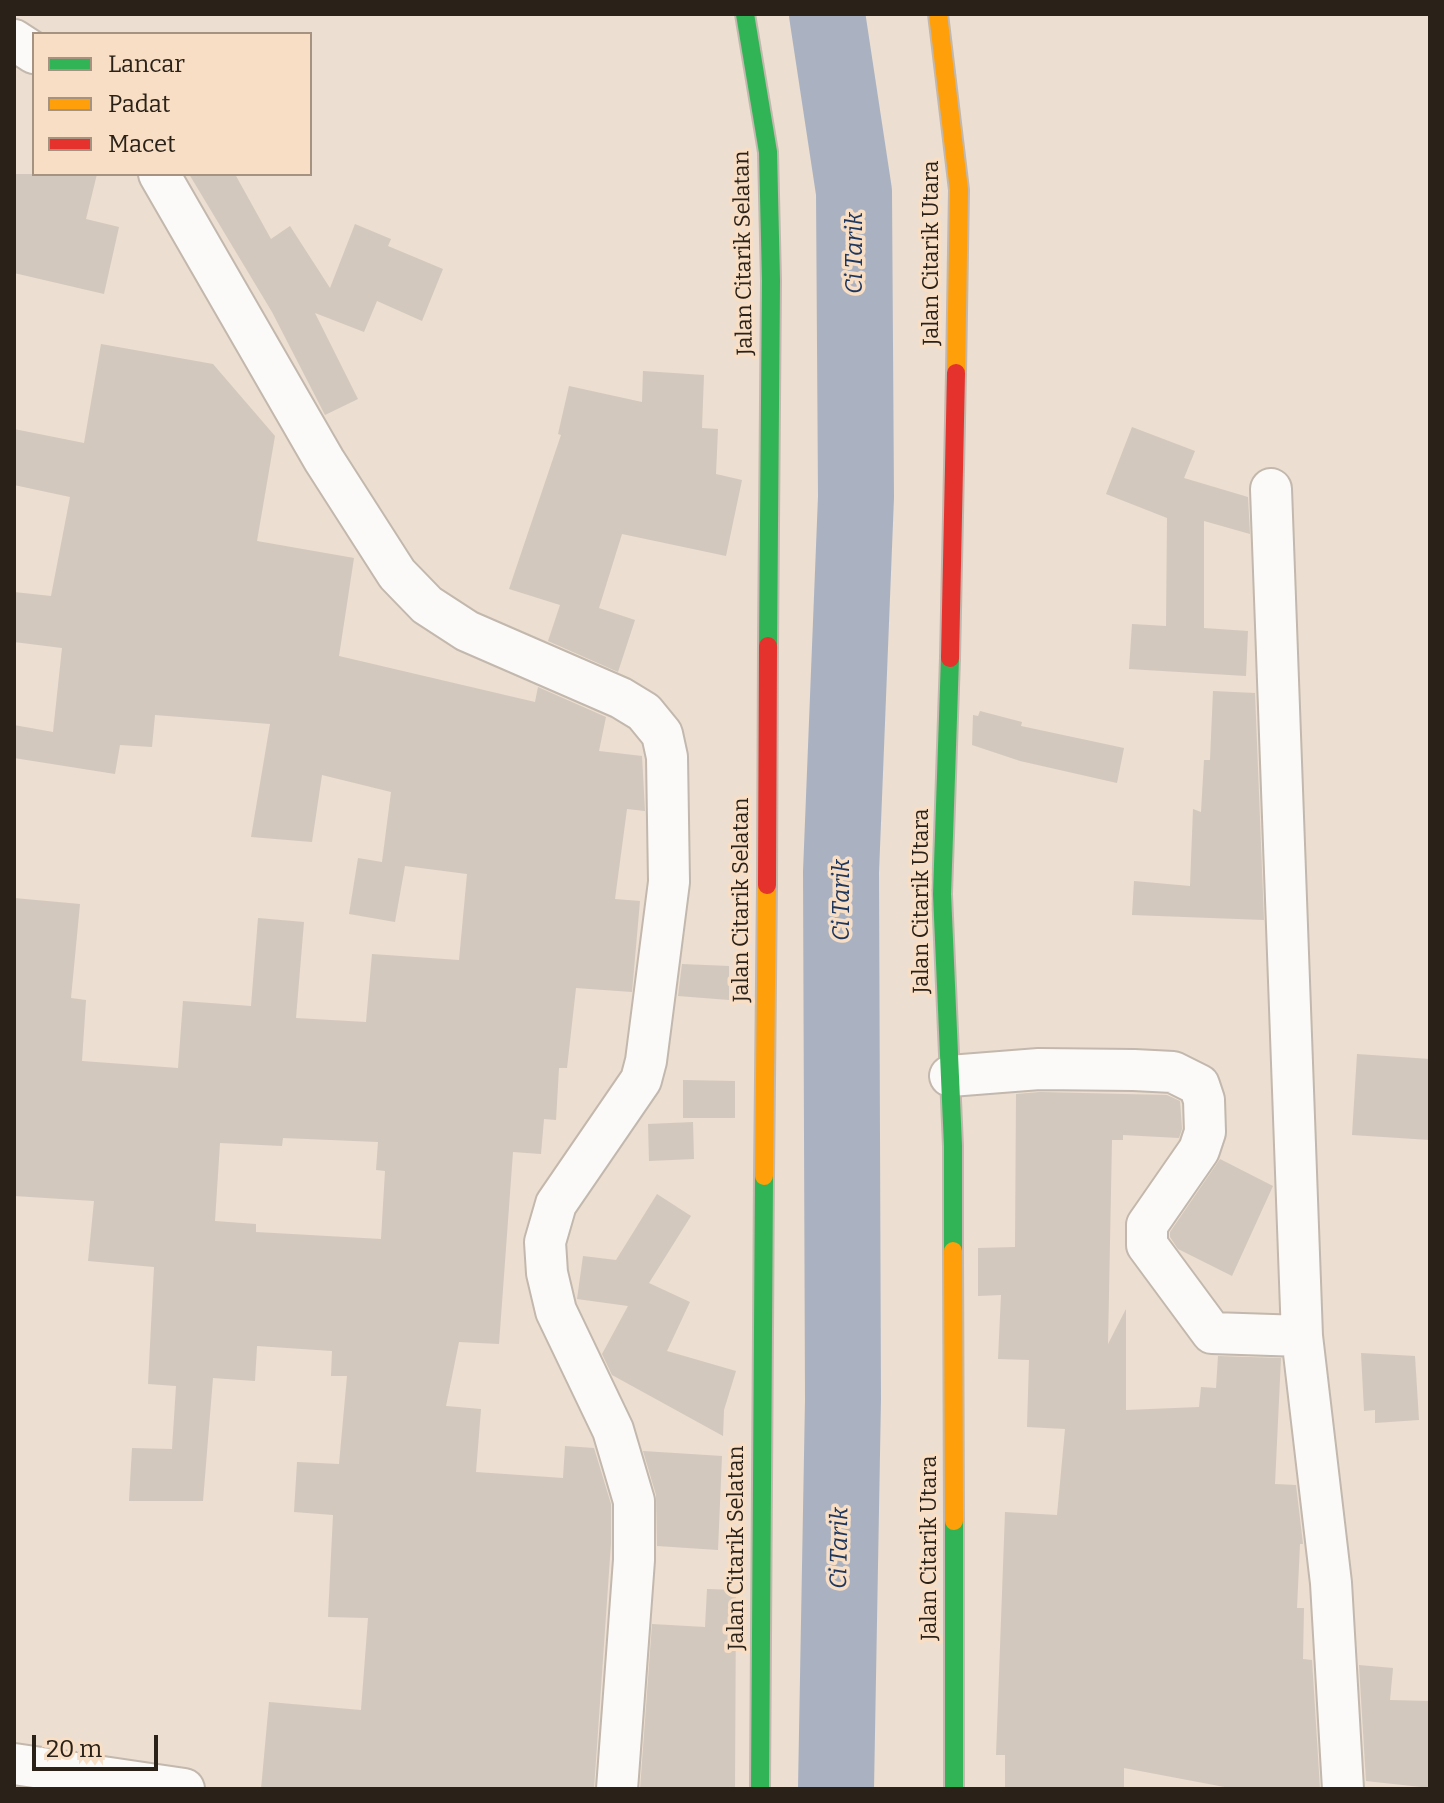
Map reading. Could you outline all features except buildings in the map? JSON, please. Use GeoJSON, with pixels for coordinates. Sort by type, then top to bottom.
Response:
{"type":"FeatureCollection","features":[{"type":"Feature","properties":{"kind":"street","name":"Jalan Citarik Selatan"},"geometry":{"type":"LineString","coordinates":[[745,14],[768,152],[771,281],[760,1789]]}},
{"type":"Feature","properties":{"kind":"street","name":"Jalan Citarik Utara"},"geometry":{"type":"LineString","coordinates":[[938,14],[959,190],[953,574],[942,894],[950,1076],[955,1370],[954,1789]]}},
{"type":"Feature","properties":{"kind":"street"},"geometry":{"type":"LineString","coordinates":[[14,40],[32,52]]}},
{"type":"Feature","properties":{"kind":"street"},"geometry":{"type":"LineString","coordinates":[[160,176],[324,460],[397,574],[427,605],[467,631],[621,698],[644,712],[662,734],[667,757],[669,882],[646,1061],[641,1080],[556,1204],[545,1242],[547,1273],[556,1311],[613,1430],[634,1501],[634,1560],[617,1789]]}},
{"type":"Feature","properties":{"kind":"street"},"geometry":{"type":"LineString","coordinates":[[1271,489],[1302,1336],[1331,1583],[1343,1789]]}},
{"type":"Feature","properties":{"kind":"street"},"geometry":{"type":"LineString","coordinates":[[950,1076],[1039,1069],[1134,1070],[1184,1075],[1199,1085],[1204,1100],[1205,1132],[1199,1150],[1147,1225],[1147,1245],[1212,1333],[1302,1336]]}},
{"type":"Feature","properties":{"kind":"street"},"geometry":{"type":"LineString","coordinates":[[14,1764],[184,1789]]}},
{"type":"Feature","properties":{"kind":"waterway","name":"Ci Tarik"},"geometry":{"type":"LineString","coordinates":[[827,14],[854,192],[856,497],[841,872],[843,1399],[836,1789]]}},
{"type":"Feature","properties":{"kind":"traffic: fast"},"geometry":{"type":"LineString","coordinates":[[745,14],[768,152],[771,281],[768,646]]}},
{"type":"Feature","properties":{"kind":"traffic: fast"},"geometry":{"type":"LineString","coordinates":[[950,658],[942,894],[953,1146],[953,1251]]}},
{"type":"Feature","properties":{"kind":"traffic: fast"},"geometry":{"type":"LineString","coordinates":[[760,1789],[764,1176]]}},
{"type":"Feature","properties":{"kind":"traffic: fast"},"geometry":{"type":"LineString","coordinates":[[954,1521],[954,1789]]}},
{"type":"Feature","properties":{"kind":"traffic: slow"},"geometry":{"type":"LineString","coordinates":[[938,14],[959,190],[956,373]]}},
{"type":"Feature","properties":{"kind":"traffic: slow"},"geometry":{"type":"LineString","coordinates":[[764,1176],[767,885]]}},
{"type":"Feature","properties":{"kind":"traffic: slow"},"geometry":{"type":"LineString","coordinates":[[953,1251],[954,1521]]}},
{"type":"Feature","properties":{"kind":"traffic: jam"},"geometry":{"type":"LineString","coordinates":[[950,658],[956,373]]}},
{"type":"Feature","properties":{"kind":"traffic: jam"},"geometry":{"type":"LineString","coordinates":[[767,885],[768,646]]}}]}
